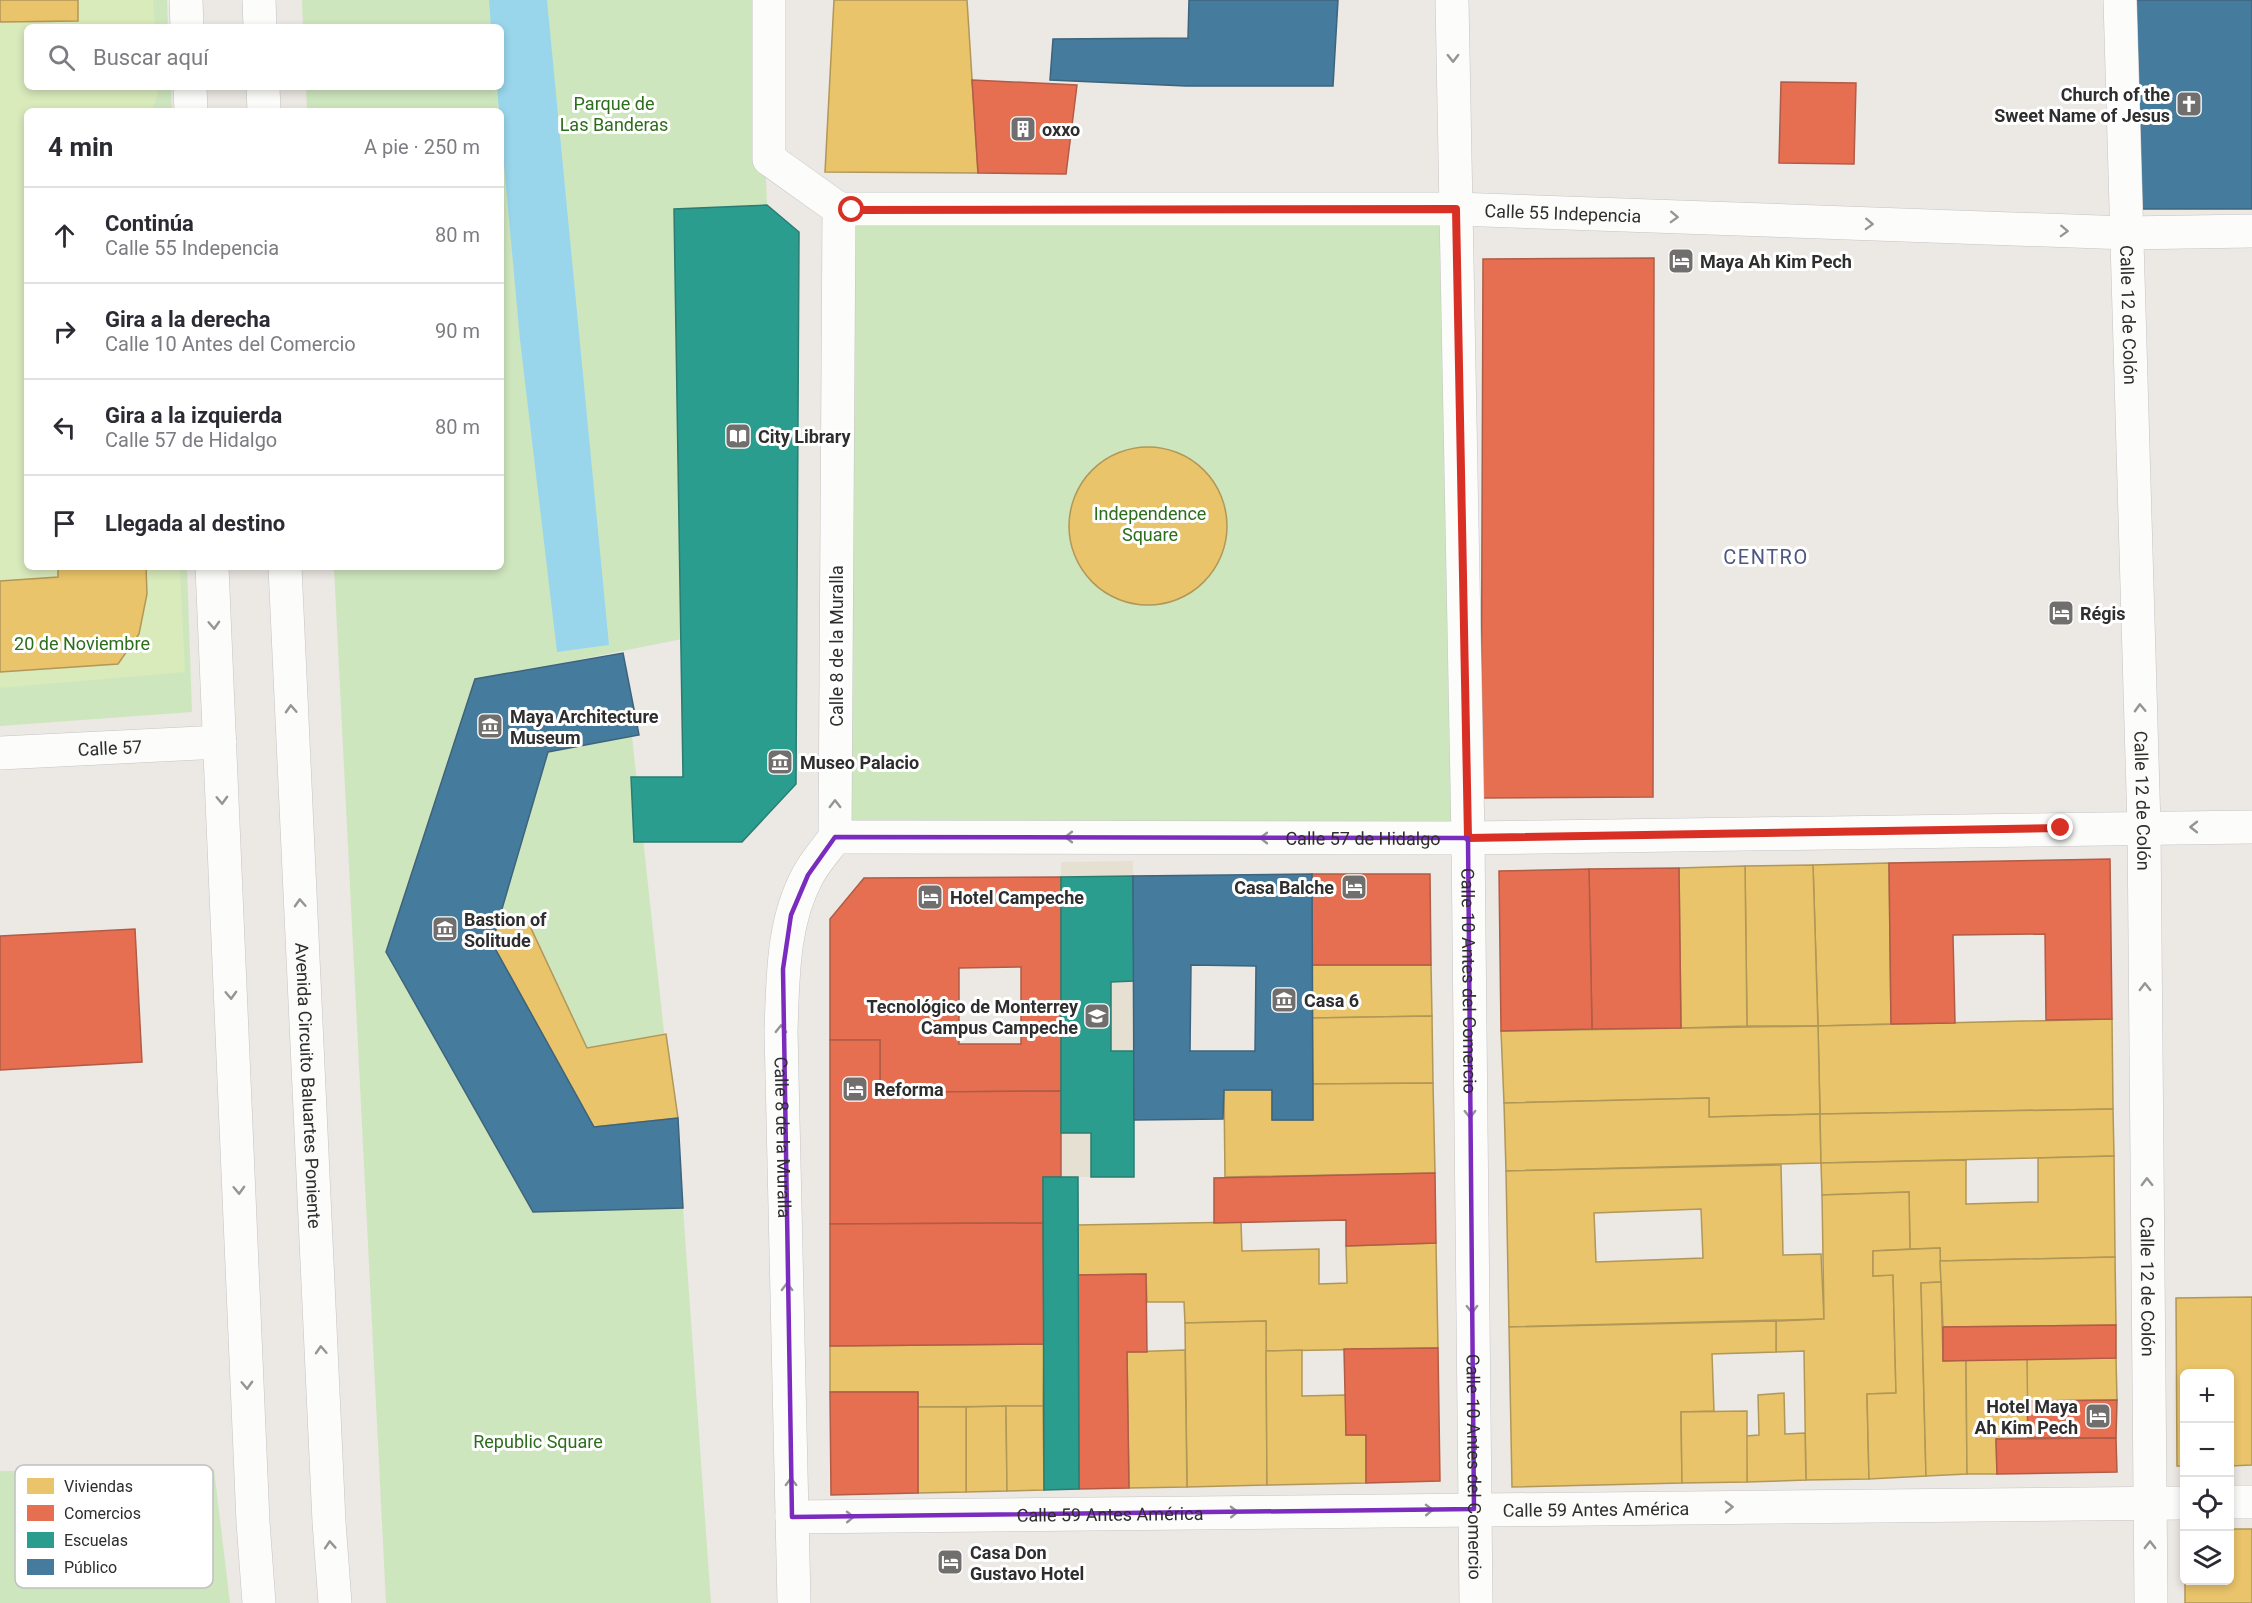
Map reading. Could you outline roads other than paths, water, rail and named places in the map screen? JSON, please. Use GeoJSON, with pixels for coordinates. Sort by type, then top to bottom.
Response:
{"type":"FeatureCollection","features":[{"type":"Feature","properties":{"kind":"street"},"geometry":{"type":"LineString","coordinates":[[186,0],[187,24]]}},
{"type":"Feature","properties":{"kind":"street"},"geometry":{"type":"LineString","coordinates":[[259,0],[260,24]]}},
{"type":"Feature","properties":{"kind":"street"},"geometry":{"type":"LineString","coordinates":[[769,0],[769,159],[839,209]]}},
{"type":"Feature","properties":{"kind":"street","name":"Calle 10 Antes del Comercio"},"geometry":{"type":"LineString","coordinates":[[1452,0],[1468,838],[1476,1603]]}},
{"type":"Feature","properties":{"kind":"street","name":"Calle 12 de Colón"},"geometry":{"type":"LineString","coordinates":[[2120,0],[2144,827],[2151,1603]]}},
{"type":"Feature","properties":{"kind":"street"},"geometry":{"type":"LineString","coordinates":[[190,90],[191,108]]}},
{"type":"Feature","properties":{"kind":"street"},"geometry":{"type":"LineString","coordinates":[[263,90],[264,108]]}},
{"type":"Feature","properties":{"kind":"street","name":"Calle 55 Indepencia"},"geometry":{"type":"LineString","coordinates":[[839,209],[1456,209],[2127,233],[2252,231]]}},
{"type":"Feature","properties":{"kind":"street","name":"Calle 8 de la Muralla"},"geometry":{"type":"LineString","coordinates":[[794,1603],[781,1031],[783,969],[791,915],[808,875],[835,837],[839,209]]}},
{"type":"Feature","properties":{"kind":"street"},"geometry":{"type":"LineString","coordinates":[[212,570],[253,1522],[259,1603]]}},
{"type":"Feature","properties":{"kind":"street","name":"Avenida Circuito Baluartes Poniente"},"geometry":{"type":"LineString","coordinates":[[285,570],[328,1498],[335,1603]]}},
{"type":"Feature","properties":{"kind":"street","name":"Calle 57"},"geometry":{"type":"LineString","coordinates":[[0,753],[220,742]]}},
{"type":"Feature","properties":{"kind":"street","name":"Calle 57 de Hidalgo"},"geometry":{"type":"LineString","coordinates":[[835,837],[1468,838],[2252,827]]}},
{"type":"Feature","properties":{"kind":"street"},"geometry":{"type":"LineString","coordinates":[[2234,1502],[2252,1502]]}},
{"type":"Feature","properties":{"kind":"street","name":"Calle 59 Antes América"},"geometry":{"type":"LineString","coordinates":[[792,1518],[2180,1503]]}},
{"type":"Feature","properties":{"kind":"water"},"geometry":{"type":"Polygon","coordinates":[[[489,0],[547,0],[609,645],[557,652],[520,340],[504,164],[504,108],[499,108],[497,90],[504,90],[504,24],[491,24],[489,0]]]}},
{"type":"Feature","properties":{"kind":"place","name":"Church of the Sweet Name of Jesus"},"geometry":{"type":"Point","coordinates":[2189,104]}},
{"type":"Feature","properties":{"kind":"place","name":"oxxo"},"geometry":{"type":"Point","coordinates":[1023,129]}},
{"type":"Feature","properties":{"kind":"place","name":"Maya Ah Kim Pech"},"geometry":{"type":"Point","coordinates":[1681,261]}},
{"type":"Feature","properties":{"kind":"place","name":"City Library"},"geometry":{"type":"Point","coordinates":[738,436]}},
{"type":"Feature","properties":{"kind":"place","name":"Régis"},"geometry":{"type":"Point","coordinates":[2061,613]}},
{"type":"Feature","properties":{"kind":"place","name":"Maya Architecture Museum"},"geometry":{"type":"Point","coordinates":[490,726]}},
{"type":"Feature","properties":{"kind":"place","name":"Museo Palacio"},"geometry":{"type":"Point","coordinates":[780,762]}},
{"type":"Feature","properties":{"kind":"place","name":"Casa Balche"},"geometry":{"type":"Point","coordinates":[1354,887]}},
{"type":"Feature","properties":{"kind":"place","name":"Hotel Campeche"},"geometry":{"type":"Point","coordinates":[930,897]}},
{"type":"Feature","properties":{"kind":"place","name":"Bastion of Solitude"},"geometry":{"type":"Point","coordinates":[445,929]}},
{"type":"Feature","properties":{"kind":"place","name":"Casa 6"},"geometry":{"type":"Point","coordinates":[1284,1000]}},
{"type":"Feature","properties":{"kind":"place","name":"Tecnológico de Monterrey Campus Campeche"},"geometry":{"type":"Point","coordinates":[1097,1016]}},
{"type":"Feature","properties":{"kind":"place","name":"Reforma"},"geometry":{"type":"Point","coordinates":[855,1089]}},
{"type":"Feature","properties":{"kind":"place","name":"Hotel Maya Ah Kim Pech"},"geometry":{"type":"Point","coordinates":[2098,1416]}},
{"type":"Feature","properties":{"kind":"place","name":"Casa Don Gustavo Hotel"},"geometry":{"type":"Point","coordinates":[950,1562]}},
{"type":"Feature","properties":{"kind":"district","name":"CENTRO"},"geometry":{"type":"Point","coordinates":[1766,557]}},
{"type":"Feature","properties":{"kind":"park label","name":"Parque de Las Banderas"},"geometry":{"type":"Point","coordinates":[614,113]}},
{"type":"Feature","properties":{"kind":"park label","name":"Independence Square"},"geometry":{"type":"Point","coordinates":[1150,523]}},
{"type":"Feature","properties":{"kind":"park label","name":"20 de Noviembre"},"geometry":{"type":"Point","coordinates":[82,643]}},
{"type":"Feature","properties":{"kind":"park label","name":"Republic Square"},"geometry":{"type":"Point","coordinates":[538,1441]}}]}
